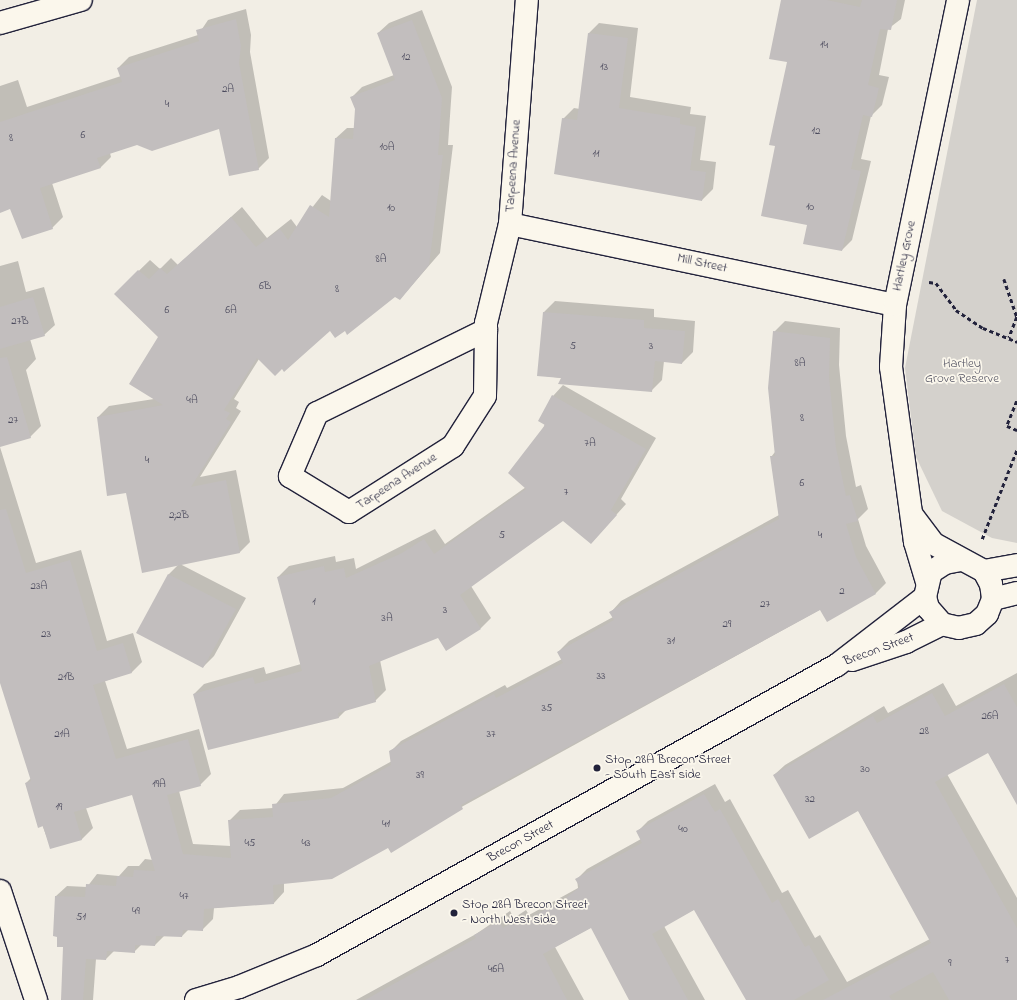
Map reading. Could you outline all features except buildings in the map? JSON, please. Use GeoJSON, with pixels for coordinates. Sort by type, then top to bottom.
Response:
{"type":"FeatureCollection","features":[{"type":"Feature","properties":{"kind":"street"},"geometry":{"type":"LineString","coordinates":[[0,23],[80,0]]}},
{"type":"Feature","properties":{"kind":"street","name":"Tarpeena Avenue"},"geometry":{"type":"LineString","coordinates":[[486,330],[317,413],[290,476],[349,512],[453,446],[485,396],[486,330],[510,224],[527,0]]}},
{"type":"Feature","properties":{"kind":"street","name":"Hartley Grove"},"geometry":{"type":"LineString","coordinates":[[926,589],[915,542],[912,515],[892,395],[895,304],[958,0]]}},
{"type":"Feature","properties":{"kind":"street","name":"Mill Street"},"geometry":{"type":"LineString","coordinates":[[510,224],[895,304]]}},
{"type":"Feature","properties":{"kind":"street","name":"Hartley Grove"},"geometry":{"type":"LineString","coordinates":[[912,515],[934,544],[961,560]]}},
{"type":"Feature","properties":{"kind":"street"},"geometry":{"type":"LineString","coordinates":[[961,560],[984,572],[991,584],[993,600],[987,614],[976,624],[959,628],[942,624],[928,608],[926,589],[931,572],[945,563],[961,560]]}},
{"type":"Feature","properties":{"kind":"street"},"geometry":{"type":"LineString","coordinates":[[984,572],[1017,565]]}},
{"type":"Feature","properties":{"kind":"street","name":"Brecon Street"},"geometry":{"type":"LineString","coordinates":[[837,665],[926,589]]}},
{"type":"Feature","properties":{"kind":"street"},"geometry":{"type":"LineString","coordinates":[[993,600],[1017,593]]}},
{"type":"Feature","properties":{"kind":"street","name":"Brecon Street"},"geometry":{"type":"LineString","coordinates":[[196,1000],[239,987],[317,955],[837,665],[906,642],[942,624]]}},
{"type":"Feature","properties":{"kind":"street"},"geometry":{"type":"LineString","coordinates":[[0,891],[36,1000]]}},
{"type":"Feature","properties":{"kind":"path"},"geometry":{"type":"LineString","coordinates":[[901,276],[936,283],[956,310],[983,328],[1017,342]]}},
{"type":"Feature","properties":{"kind":"path"},"geometry":{"type":"LineString","coordinates":[[1004,279],[1017,317],[1009,338]]}},
{"type":"Feature","properties":{"kind":"path"},"geometry":{"type":"LineString","coordinates":[[1017,401],[1007,426],[1017,430]]}},
{"type":"Feature","properties":{"kind":"path"},"geometry":{"type":"LineString","coordinates":[[980,543],[1017,449]]}},
{"type":"Feature","properties":{"kind":"green space","name":"Hartley Grove Reserve"},"geometry":{"type":"Polygon","coordinates":[[[977,0],[1017,0],[1017,543],[992,538],[942,511],[916,457],[905,368],[977,0]]]}},
{"type":"Feature","properties":{"kind":"place","name":"Stop 28A Brecon Street - South East side"},"geometry":{"type":"Point","coordinates":[597,768]}},
{"type":"Feature","properties":{"kind":"place","name":"Stop 28A Brecon Street - North West side"},"geometry":{"type":"Point","coordinates":[454,913]}}]}
